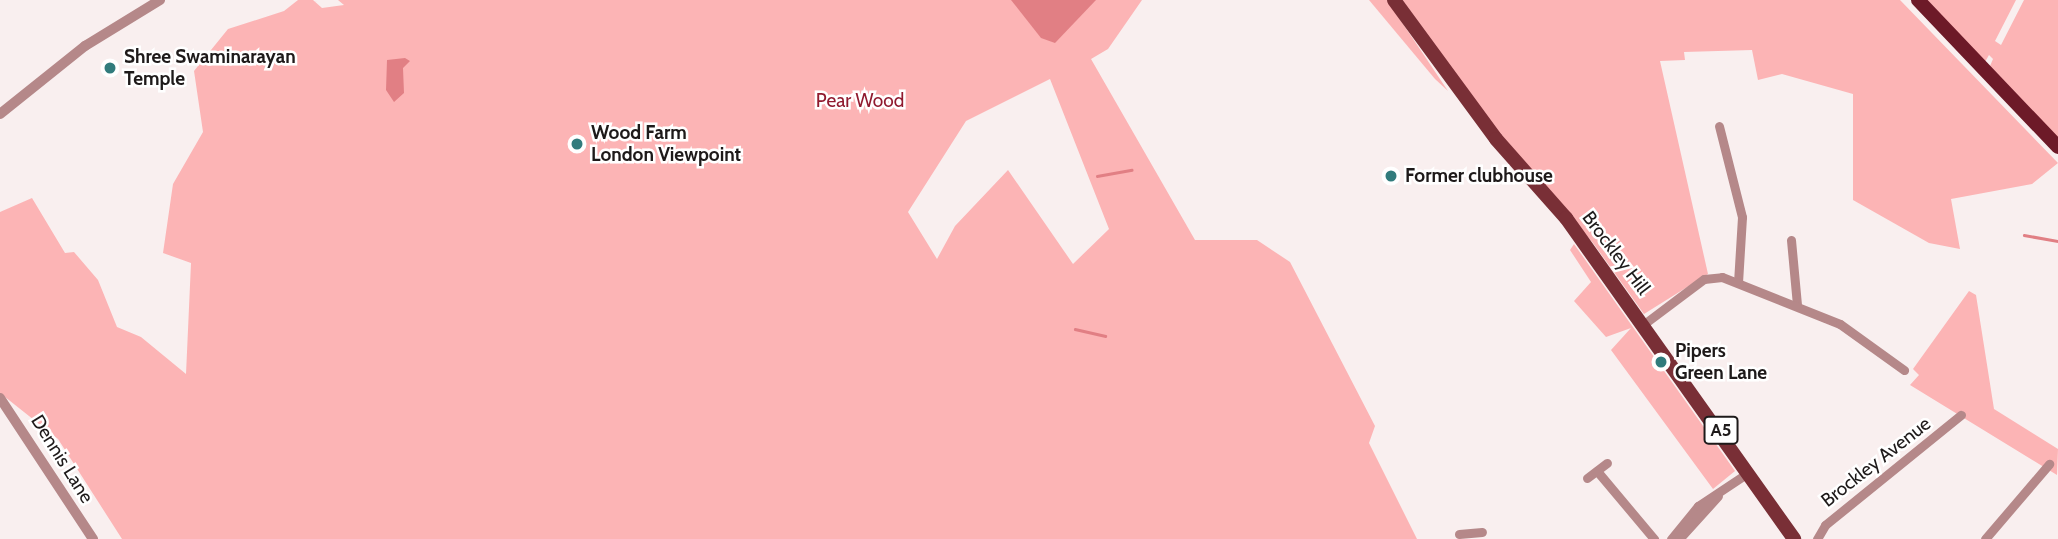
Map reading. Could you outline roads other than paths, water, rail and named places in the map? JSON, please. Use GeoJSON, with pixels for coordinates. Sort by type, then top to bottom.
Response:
{"type":"FeatureCollection","features":[{"type":"Feature","properties":{"kind":"highway"},"geometry":{"type":"LineString","coordinates":[[1918,0],[2058,147]]}},
{"type":"Feature","properties":{"kind":"main road","name":"Brockley Hill"},"geometry":{"type":"LineString","coordinates":[[1394,0],[1644,324],[1751,471],[1794,539]]}},
{"type":"Feature","properties":{"kind":"street"},"geometry":{"type":"LineString","coordinates":[[0,114],[85,46],[160,0]]}},
{"type":"Feature","properties":{"kind":"street"},"geometry":{"type":"LineString","coordinates":[[1719,126],[1742,217],[1738,282]]}},
{"type":"Feature","properties":{"kind":"street"},"geometry":{"type":"LineString","coordinates":[[1791,240],[1797,305]]}},
{"type":"Feature","properties":{"kind":"street"},"geometry":{"type":"LineString","coordinates":[[1644,324],[1704,279],[1738,282],[1840,324],[1904,370]]}},
{"type":"Feature","properties":{"kind":"street","name":"Dennis Lane"},"geometry":{"type":"LineString","coordinates":[[0,398],[93,539]]}},
{"type":"Feature","properties":{"kind":"street","name":"Brockley Avenue"},"geometry":{"type":"LineString","coordinates":[[1817,539],[1825,524],[1961,415]]}},
{"type":"Feature","properties":{"kind":"street"},"geometry":{"type":"LineString","coordinates":[[1587,478],[1607,463]]}},
{"type":"Feature","properties":{"kind":"street"},"geometry":{"type":"LineString","coordinates":[[1985,539],[2049,464]]}},
{"type":"Feature","properties":{"kind":"street"},"geometry":{"type":"LineString","coordinates":[[1597,471],[1654,539]]}},
{"type":"Feature","properties":{"kind":"street"},"geometry":{"type":"LineString","coordinates":[[1671,539],[1693,511],[1751,471]]}},
{"type":"Feature","properties":{"kind":"street"},"geometry":{"type":"LineString","coordinates":[[1679,539],[1718,496]]}},
{"type":"Feature","properties":{"kind":"street"},"geometry":{"type":"LineString","coordinates":[[1459,534],[1470,536],[1482,532]]}},
{"type":"Feature","properties":{"kind":"waterway"},"geometry":{"type":"LineString","coordinates":[[1097,176],[1131,170]]}},
{"type":"Feature","properties":{"kind":"waterway"},"geometry":{"type":"LineString","coordinates":[[2024,235],[2058,241]]}},
{"type":"Feature","properties":{"kind":"waterway"},"geometry":{"type":"LineString","coordinates":[[1075,329],[1105,336]]}},
{"type":"Feature","properties":{"kind":"place","name":"Shree Swaminarayan Temple"},"geometry":{"type":"Point","coordinates":[110,68]}},
{"type":"Feature","properties":{"kind":"place","name":"Wood Farm London Viewpoint"},"geometry":{"type":"Point","coordinates":[577,144]}},
{"type":"Feature","properties":{"kind":"place","name":"Former clubhouse"},"geometry":{"type":"Point","coordinates":[1391,176]}},
{"type":"Feature","properties":{"kind":"place","name":"Pipers Green Lane"},"geometry":{"type":"Point","coordinates":[1661,362]}},
{"type":"Feature","properties":{"kind":"park label","name":"Pear Wood"},"geometry":{"type":"Point","coordinates":[860,101]}}]}
